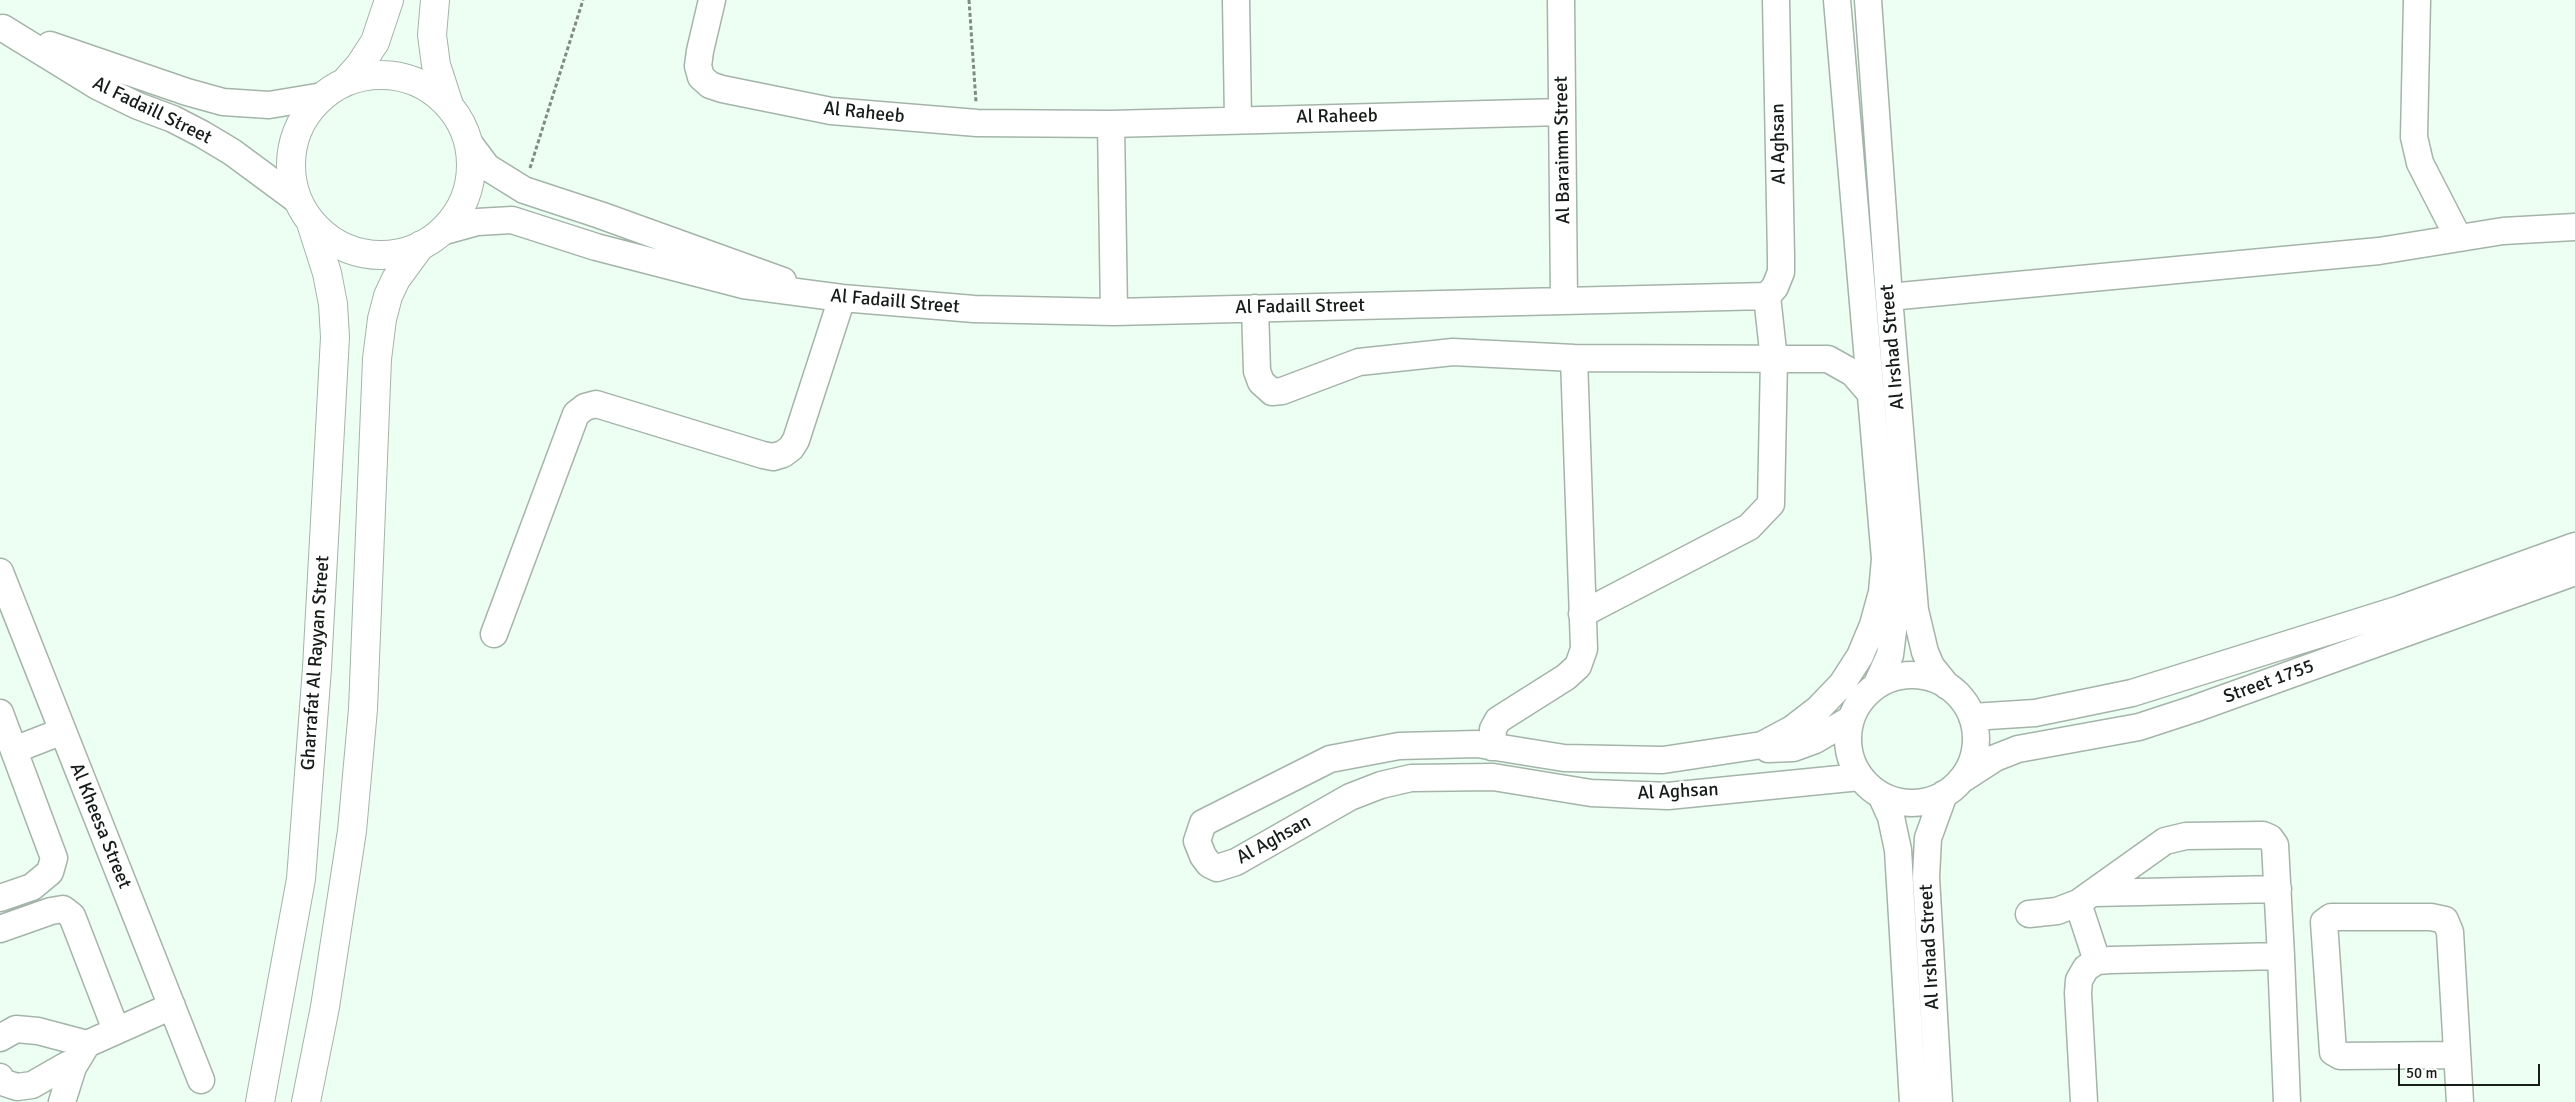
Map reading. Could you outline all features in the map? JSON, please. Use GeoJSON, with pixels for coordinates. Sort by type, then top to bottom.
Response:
{"type":"FeatureCollection","features":[{"type":"Feature","properties":{"kind":"main road"},"geometry":{"type":"LineString","coordinates":[[389,0],[374,42],[360,65],[302,120],[293,144],[290,168],[297,200],[311,223],[338,244],[371,254],[388,255],[431,239]]}},
{"type":"Feature","properties":{"kind":"main road"},"geometry":{"type":"LineString","coordinates":[[435,0],[432,35],[436,65],[448,105]]}},
{"type":"Feature","properties":{"kind":"main road"},"geometry":{"type":"LineString","coordinates":[[306,1102],[326,1007],[352,831],[363,709],[377,360],[382,319],[388,296],[396,279],[431,239],[452,220],[467,191],[471,159],[469,143],[458,116],[448,105],[423,85],[392,75],[360,77],[334,89]]}},
{"type":"Feature","properties":{"kind":"main road","name":"Gharrafat Al Rayyan Street"},"geometry":{"type":"LineString","coordinates":[[260,1102],[300,878],[318,668],[335,337],[333,304],[327,273],[311,223]]}},
{"type":"Feature","properties":{"kind":"street","name":"Al Raheeb"},"geometry":{"type":"LineString","coordinates":[[712,0],[698,66],[701,77],[710,84],[722,89],[831,111],[977,123],[1111,124],[1238,119],[1562,112]]}},
{"type":"Feature","properties":{"kind":"street"},"geometry":{"type":"LineString","coordinates":[[1236,0],[1238,119]]}},
{"type":"Feature","properties":{"kind":"street","name":"Al Baraimm Street"},"geometry":{"type":"LineString","coordinates":[[1560,0],[1564,299]]}},
{"type":"Feature","properties":{"kind":"street","name":"Al Aghsan"},"geometry":{"type":"LineString","coordinates":[[1771,291],[1781,272],[1782,257],[1776,0]]}},
{"type":"Feature","properties":{"kind":"street","name":"Al Irshad Street"},"geometry":{"type":"LineString","coordinates":[[1837,0],[1885,559],[1894,623],[1893,640],[1885,668],[1876,686]]}},
{"type":"Feature","properties":{"kind":"street","name":"Al Irshad Street"},"geometry":{"type":"LineString","coordinates":[[1868,0],[1889,296],[1915,610],[1925,652],[1931,666],[1947,686]]}},
{"type":"Feature","properties":{"kind":"street"},"geometry":{"type":"LineString","coordinates":[[2417,0],[2414,137],[2420,163],[2458,237]]}},
{"type":"Feature","properties":{"kind":"street","name":"Al Fadaill Street"},"geometry":{"type":"LineString","coordinates":[[2,28],[187,92],[223,102],[270,105],[334,89]]}},
{"type":"Feature","properties":{"kind":"street","name":"Al Fadaill Street"},"geometry":{"type":"LineString","coordinates":[[2,28],[97,86],[138,106],[173,119],[202,134],[232,152],[297,200]]}},
{"type":"Feature","properties":{"kind":"street"},"geometry":{"type":"LineString","coordinates":[[1111,124],[1114,312]]}},
{"type":"Feature","properties":{"kind":"street","name":"Al Fadaill Street"},"geometry":{"type":"LineString","coordinates":[[469,143],[487,167],[524,190],[832,297]]}},
{"type":"Feature","properties":{"kind":"street","name":"Al Fadaill Street"},"geometry":{"type":"LineString","coordinates":[[431,239],[477,222],[512,220],[596,247],[743,285],[832,297],[974,309],[1114,312],[1771,291]]}},
{"type":"Feature","properties":{"kind":"street"},"geometry":{"type":"LineString","coordinates":[[1889,296],[2380,251],[2503,231],[2575,228]]}},
{"type":"Feature","properties":{"kind":"street"},"geometry":{"type":"LineString","coordinates":[[1582,614],[1750,527],[1771,504],[1774,360],[1771,291]]}},
{"type":"Feature","properties":{"kind":"street"},"geometry":{"type":"LineString","coordinates":[[494,634],[576,414],[585,407],[596,404],[763,455],[773,457],[783,454],[792,448],[796,440],[832,297]]}},
{"type":"Feature","properties":{"kind":"street"},"geometry":{"type":"LineString","coordinates":[[1256,308],[1257,371],[1260,382],[1272,392],[1282,391],[1359,362],[1453,352],[1574,358],[1828,359],[1853,373],[1872,395]]}},
{"type":"Feature","properties":{"kind":"street"},"geometry":{"type":"LineString","coordinates":[[1492,747],[1493,729],[1498,720],[1566,677],[1578,666],[1584,649],[1574,358]]}},
{"type":"Feature","properties":{"kind":"street","name":"Street 1755"},"geometry":{"type":"LineString","coordinates":[[1972,716],[2035,713],[2132,693],[2400,609],[2575,546]]}},
{"type":"Feature","properties":{"kind":"street","name":"Al Aghsan"},"geometry":{"type":"LineString","coordinates":[[1860,777],[1668,796],[1591,793],[1493,777],[1411,778],[1381,785],[1350,797],[1236,862],[1218,868],[1209,864],[1203,856],[1197,841],[1203,823],[1330,759],[1399,746],[1477,744],[1564,758],[1663,760],[1762,745],[1792,729],[1818,709],[1842,684],[1860,656],[1874,625],[1882,592],[1885,559]]}},
{"type":"Feature","properties":{"kind":"street","name":"Al Kheesa Street"},"geometry":{"type":"LineString","coordinates":[[0,572],[6,603],[63,731],[201,1080]]}},
{"type":"Feature","properties":{"kind":"street","name":"Street 1755"},"geometry":{"type":"LineString","coordinates":[[1953,787],[1995,758],[2018,749],[2139,727],[2575,572]]}},
{"type":"Feature","properties":{"kind":"street"},"geometry":{"type":"LineString","coordinates":[[1911,675],[1924,676],[1947,686],[1962,699],[1972,716],[1975,730],[1975,750],[1968,769],[1953,787],[1923,802],[1912,803],[1881,795],[1860,777],[1851,758],[1848,745],[1851,719],[1860,701],[1876,686],[1893,678],[1911,675]]}},
{"type":"Feature","properties":{"kind":"street"},"geometry":{"type":"LineString","coordinates":[[0,713],[54,858],[50,872],[32,887],[0,898]]}},
{"type":"Feature","properties":{"kind":"street","name":"Al Aghsan"},"geometry":{"type":"LineString","coordinates":[[1729,751],[1793,748],[1815,740],[1851,719]]}},
{"type":"Feature","properties":{"kind":"street"},"geometry":{"type":"LineString","coordinates":[[14,750],[63,731]]}},
{"type":"Feature","properties":{"kind":"street","name":"Al Irshad Street"},"geometry":{"type":"LineString","coordinates":[[1939,1102],[1926,877],[1928,838],[1953,787]]}},
{"type":"Feature","properties":{"kind":"street","name":"Al Irshad Street"},"geometry":{"type":"LineString","coordinates":[[1881,795],[1891,818],[1898,850],[1913,1102]]}},
{"type":"Feature","properties":{"kind":"street"},"geometry":{"type":"LineString","coordinates":[[2028,914],[2057,910],[2086,898],[2156,846],[2186,836],[2254,834],[2270,838],[2275,845],[2278,889],[2287,1102]]}},
{"type":"Feature","properties":{"kind":"street"},"geometry":{"type":"LineString","coordinates":[[2086,898],[2278,889]]}},
{"type":"Feature","properties":{"kind":"street"},"geometry":{"type":"LineString","coordinates":[[2086,898],[2097,961]]}},
{"type":"Feature","properties":{"kind":"street"},"geometry":{"type":"LineString","coordinates":[[0,929],[51,910],[62,909],[72,916],[116,1030]]}},
{"type":"Feature","properties":{"kind":"street"},"geometry":{"type":"LineString","coordinates":[[2457,1055],[2340,1056],[2333,1052],[2324,922],[2331,917],[2430,917],[2445,920],[2450,932],[2460,1102]]}},
{"type":"Feature","properties":{"kind":"street"},"geometry":{"type":"LineString","coordinates":[[2084,1102],[2078,993],[2079,980],[2086,968],[2097,961],[2281,956]]}},
{"type":"Feature","properties":{"kind":"street"},"geometry":{"type":"LineString","coordinates":[[0,1077],[2,1082],[17,1087],[32,1086],[67,1065],[116,1030],[172,1006]]}},
{"type":"Feature","properties":{"kind":"street"},"geometry":{"type":"LineString","coordinates":[[0,1038],[16,1029],[38,1031],[82,1053]]}},
{"type":"Feature","properties":{"kind":"street"},"geometry":{"type":"LineString","coordinates":[[62,1102],[82,1053]]}},
{"type":"Feature","properties":{"kind":"path"},"geometry":{"type":"LineString","coordinates":[[524,190],[583,0]]}},
{"type":"Feature","properties":{"kind":"path"},"geometry":{"type":"LineString","coordinates":[[969,0],[977,123]]}}]}
